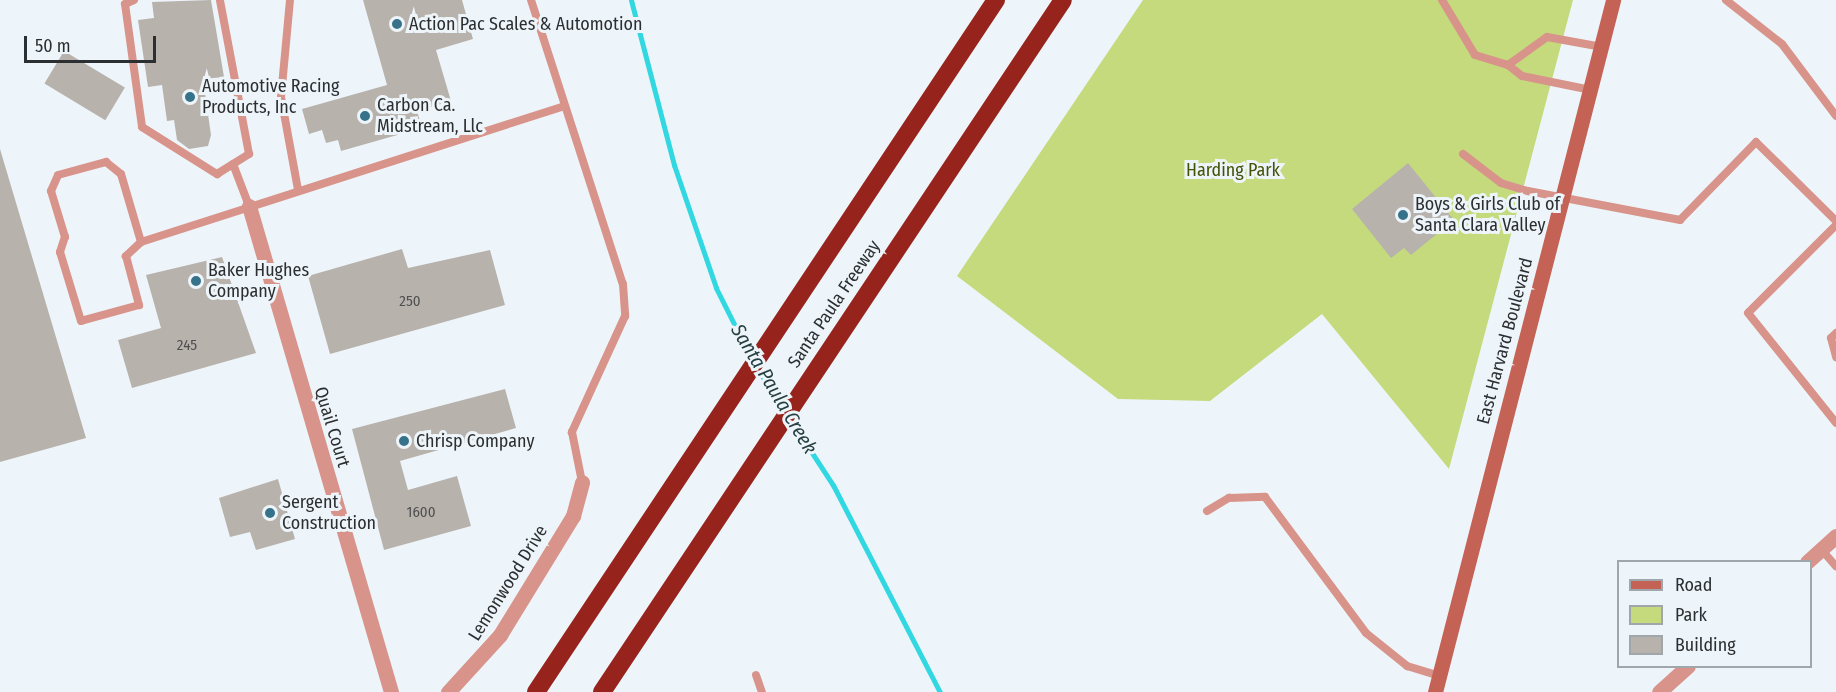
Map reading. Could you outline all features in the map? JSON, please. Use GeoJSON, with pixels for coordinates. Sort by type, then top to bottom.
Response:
{"type":"FeatureCollection","features":[{"type":"Feature","properties":{"kind":"highway","name":"Santa Paula Freeway"},"geometry":{"type":"LineString","coordinates":[[536,692],[800,290],[996,0]]}},
{"type":"Feature","properties":{"kind":"highway","name":"Santa Paula Freeway"},"geometry":{"type":"LineString","coordinates":[[602,692],[1063,0]]}},
{"type":"Feature","properties":{"kind":"main road","name":"East Harvard Boulevard"},"geometry":{"type":"LineString","coordinates":[[1435,692],[1613,0]]}},
{"type":"Feature","properties":{"kind":"street","name":"Quail Court"},"geometry":{"type":"LineString","coordinates":[[249,206],[391,692]]}},
{"type":"Feature","properties":{"kind":"street","name":"Lemonwood Drive"},"geometry":{"type":"LineString","coordinates":[[448,692],[500,635],[573,516],[582,482]]}},
{"type":"Feature","properties":{"kind":"street"},"geometry":{"type":"LineString","coordinates":[[1808,560],[1836,536]]}},
{"type":"Feature","properties":{"kind":"street"},"geometry":{"type":"LineString","coordinates":[[1663,691],[1686,668]]}},
{"type":"Feature","properties":{"kind":"lane"},"geometry":{"type":"LineString","coordinates":[[134,0],[125,4],[142,127],[217,174],[249,154],[220,0]]}},
{"type":"Feature","properties":{"kind":"lane"},"geometry":{"type":"LineString","coordinates":[[290,0],[281,97],[298,190]]}},
{"type":"Feature","properties":{"kind":"lane"},"geometry":{"type":"LineString","coordinates":[[531,0],[623,284],[625,316],[572,432],[582,482]]}},
{"type":"Feature","properties":{"kind":"lane"},"geometry":{"type":"LineString","coordinates":[[1442,0],[1475,55],[1508,65],[1522,76],[1591,90]]}},
{"type":"Feature","properties":{"kind":"lane"},"geometry":{"type":"LineString","coordinates":[[1726,0],[1782,44],[1836,116]]}},
{"type":"Feature","properties":{"kind":"lane"},"geometry":{"type":"LineString","coordinates":[[1508,65],[1547,37],[1602,47]]}},
{"type":"Feature","properties":{"kind":"lane"},"geometry":{"type":"LineString","coordinates":[[141,242],[122,174],[105,162],[58,175],[51,192],[65,237],[60,252],[81,321],[139,305],[126,256],[141,242],[565,106]]}},
{"type":"Feature","properties":{"kind":"lane"},"geometry":{"type":"LineString","coordinates":[[1463,154],[1501,183],[1562,201],[1680,220],[1756,142],[1836,223],[1748,313],[1836,423]]}},
{"type":"Feature","properties":{"kind":"lane"},"geometry":{"type":"LineString","coordinates":[[233,164],[249,206]]}},
{"type":"Feature","properties":{"kind":"lane"},"geometry":{"type":"LineString","coordinates":[[1836,333],[1831,338],[1836,357]]}},
{"type":"Feature","properties":{"kind":"lane"},"geometry":{"type":"LineString","coordinates":[[1207,511],[1229,498],[1265,497],[1366,633],[1407,666],[1439,676]]}},
{"type":"Feature","properties":{"kind":"lane"},"geometry":{"type":"LineString","coordinates":[[1821,549],[1836,566]]}},
{"type":"Feature","properties":{"kind":"lane"},"geometry":{"type":"LineString","coordinates":[[756,675],[762,692]]}},
{"type":"Feature","properties":{"kind":"green space","name":"Harding Park"},"geometry":{"type":"Polygon","coordinates":[[[1143,0],[1573,0],[1449,469],[1322,314],[1210,401],[1118,399],[957,276],[1143,0]]]}},
{"type":"Feature","properties":{"kind":"building"},"geometry":{"type":"Polygon","coordinates":[[[211,0],[224,77],[203,79],[211,135],[208,146],[189,149],[177,140],[174,120],[167,121],[162,85],[148,87],[138,20],[154,18],[152,2],[211,0]]]}},
{"type":"Feature","properties":{"kind":"building"},"geometry":{"type":"Polygon","coordinates":[[[363,0],[462,0],[473,39],[436,50],[451,101],[417,111],[422,128],[341,151],[338,140],[326,143],[322,130],[309,134],[302,109],[387,85],[363,0]]]}},
{"type":"Feature","properties":{"kind":"building"},"geometry":{"type":"Polygon","coordinates":[[[64,51],[125,88],[105,120],[44,84],[64,51]]]}},
{"type":"Feature","properties":{"kind":"building"},"geometry":{"type":"Polygon","coordinates":[[[0,149],[86,438],[0,462],[0,149]]]}},
{"type":"Feature","properties":{"kind":"building","name":"Boys & Girls Club of Santa Clara Valley"},"geometry":{"type":"Polygon","coordinates":[[[1408,163],[1454,220],[1411,255],[1404,248],[1391,258],[1352,209],[1408,163]]]}},
{"type":"Feature","properties":{"kind":"building"},"geometry":{"type":"Polygon","coordinates":[[[402,249],[408,268],[490,250],[505,305],[330,354],[308,276],[402,249]]]}},
{"type":"Feature","properties":{"kind":"building"},"geometry":{"type":"Polygon","coordinates":[[[222,257],[256,353],[132,388],[118,340],[161,328],[146,275],[222,257]]]}},
{"type":"Feature","properties":{"kind":"building"},"geometry":{"type":"Polygon","coordinates":[[[505,389],[516,428],[400,461],[408,490],[457,476],[471,526],[384,550],[352,429],[505,389]]]}},
{"type":"Feature","properties":{"kind":"building"},"geometry":{"type":"Polygon","coordinates":[[[278,479],[295,539],[256,550],[250,532],[230,537],[219,498],[278,479]]]}},
{"type":"Feature","properties":{"kind":"waterway","name":"Santa Paula Creek"},"geometry":{"type":"LineString","coordinates":[[631,0],[674,165],[716,288],[751,358]]}},
{"type":"Feature","properties":{"kind":"waterway","name":"Santa Paula Creek"},"geometry":{"type":"LineString","coordinates":[[756,367],[833,485],[940,692]]}},
{"type":"Feature","properties":{"kind":"place","name":"Action Pac Scales & Automotion"},"geometry":{"type":"Point","coordinates":[397,24]}},
{"type":"Feature","properties":{"kind":"place","name":"Automotive Racing Products, Inc"},"geometry":{"type":"Point","coordinates":[190,97]}},
{"type":"Feature","properties":{"kind":"place","name":"Carbon Ca. Midstream, Llc"},"geometry":{"type":"Point","coordinates":[365,116]}},
{"type":"Feature","properties":{"kind":"place","name":"Boys & Girls Club of Santa Clara Valley"},"geometry":{"type":"Point","coordinates":[1403,215]}},
{"type":"Feature","properties":{"kind":"place","name":"Baker Hughes Company"},"geometry":{"type":"Point","coordinates":[196,281]}},
{"type":"Feature","properties":{"kind":"place","name":"Chrisp Company"},"geometry":{"type":"Point","coordinates":[404,441]}},
{"type":"Feature","properties":{"kind":"place","name":"Sergent Construction"},"geometry":{"type":"Point","coordinates":[270,513]}}]}
